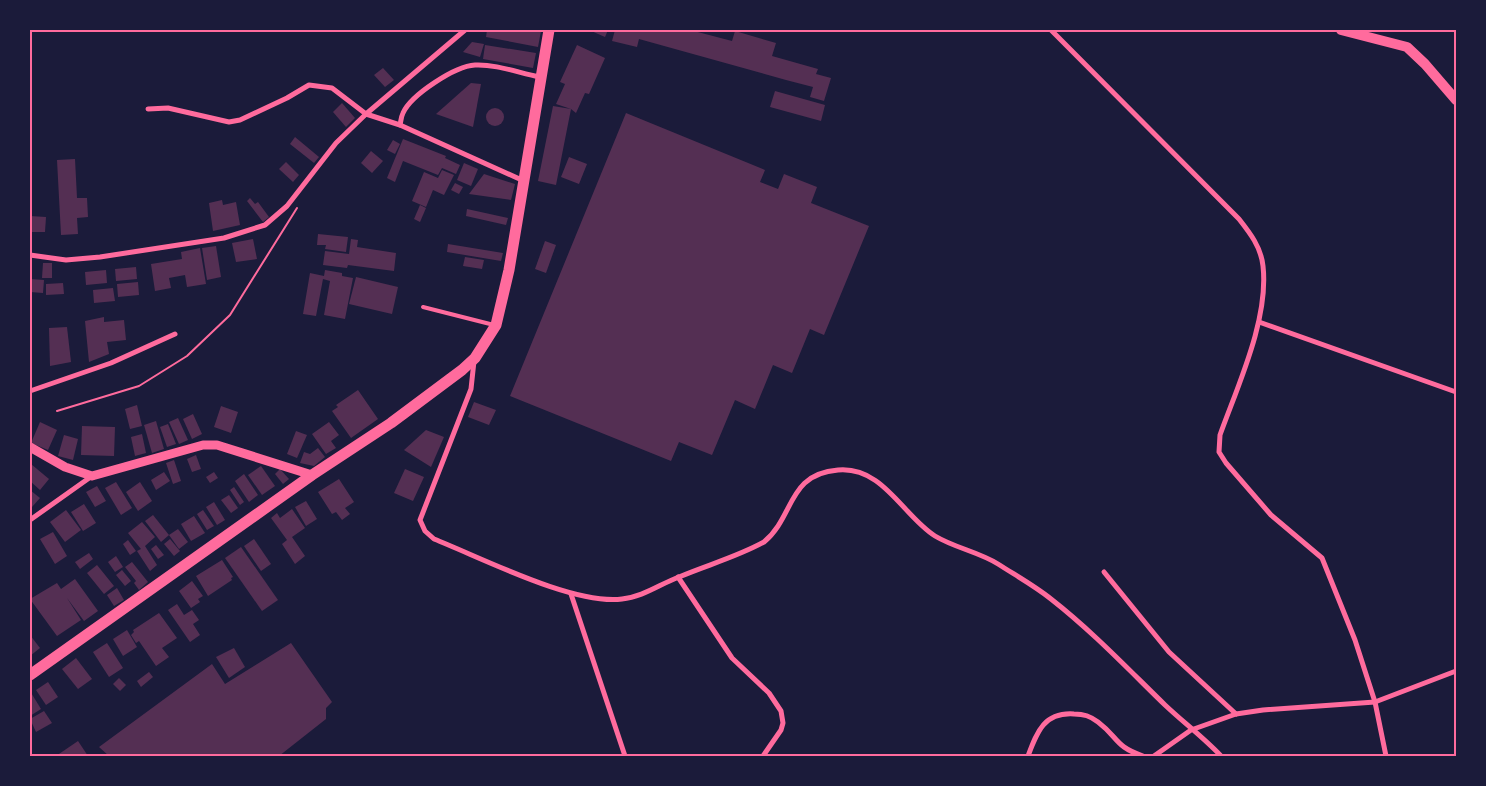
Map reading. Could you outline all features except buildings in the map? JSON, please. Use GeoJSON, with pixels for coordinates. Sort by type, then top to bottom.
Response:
{"type":"FeatureCollection","features":[{"type":"Feature","properties":{"kind":"main road"},"geometry":{"type":"LineString","coordinates":[[30,674],[312,475],[391,423],[475,358],[496,325],[509,270],[549,30]]}},
{"type":"Feature","properties":{"kind":"main road"},"geometry":{"type":"LineString","coordinates":[[1341,30],[1407,47],[1425,64],[1456,100]]}},
{"type":"Feature","properties":{"kind":"street"},"geometry":{"type":"LineString","coordinates":[[30,255],[66,260],[100,257],[224,238],[265,225],[286,206],[336,143],[366,114],[465,30]]}},
{"type":"Feature","properties":{"kind":"street"},"geometry":{"type":"LineString","coordinates":[[1051,30],[1249,231],[1257,245],[1263,266],[1259,322],[1220,435],[1219,452],[1226,463],[1272,515],[1322,558],[1355,640],[1375,702],[1386,756]]}},
{"type":"Feature","properties":{"kind":"street"},"geometry":{"type":"LineString","coordinates":[[400,125],[403,114],[416,96],[445,77],[467,67],[486,66],[540,77]]}},
{"type":"Feature","properties":{"kind":"street"},"geometry":{"type":"LineString","coordinates":[[148,109],[168,108],[229,122],[240,120],[287,98],[309,85],[332,88],[366,114],[400,125],[524,182]]}},
{"type":"Feature","properties":{"kind":"street"},"geometry":{"type":"LineString","coordinates":[[1259,322],[1456,392]]}},
{"type":"Feature","properties":{"kind":"street"},"geometry":{"type":"LineString","coordinates":[[30,390],[111,364],[174,334]]}},
{"type":"Feature","properties":{"kind":"street"},"geometry":{"type":"LineString","coordinates":[[475,358],[471,389],[420,520],[422,526],[434,539],[571,594],[608,600],[622,599],[643,594],[678,577],[764,542],[774,532],[794,494],[805,481],[813,476],[838,470],[854,471],[871,478],[883,486],[935,536],[995,562],[1051,599],[1089,632],[1191,730],[1221,756]]}},
{"type":"Feature","properties":{"kind":"street"},"geometry":{"type":"LineString","coordinates":[[30,520],[92,476],[203,445],[217,445],[312,475]]}},
{"type":"Feature","properties":{"kind":"street"},"geometry":{"type":"LineString","coordinates":[[30,447],[65,467],[92,476]]}},
{"type":"Feature","properties":{"kind":"street"},"geometry":{"type":"LineString","coordinates":[[1104,572],[1169,652],[1236,714]]}},
{"type":"Feature","properties":{"kind":"street"},"geometry":{"type":"LineString","coordinates":[[678,577],[732,658],[769,693],[781,710],[783,724],[781,730],[763,756]]}},
{"type":"Feature","properties":{"kind":"street"},"geometry":{"type":"LineString","coordinates":[[571,594],[625,756]]}},
{"type":"Feature","properties":{"kind":"street"},"geometry":{"type":"LineString","coordinates":[[1154,756],[1191,730],[1236,714],[1263,710],[1375,702],[1456,671]]}},
{"type":"Feature","properties":{"kind":"street"},"geometry":{"type":"LineString","coordinates":[[1028,756],[1038,733],[1051,717],[1066,713],[1088,716],[1100,724],[1122,747],[1143,756]]}},
{"type":"Feature","properties":{"kind":"lane"},"geometry":{"type":"LineString","coordinates":[[423,307],[496,325]]}},
{"type":"Feature","properties":{"kind":"path"},"geometry":{"type":"LineString","coordinates":[[57,411],[139,386],[187,356],[230,315],[300,204]]}}]}
